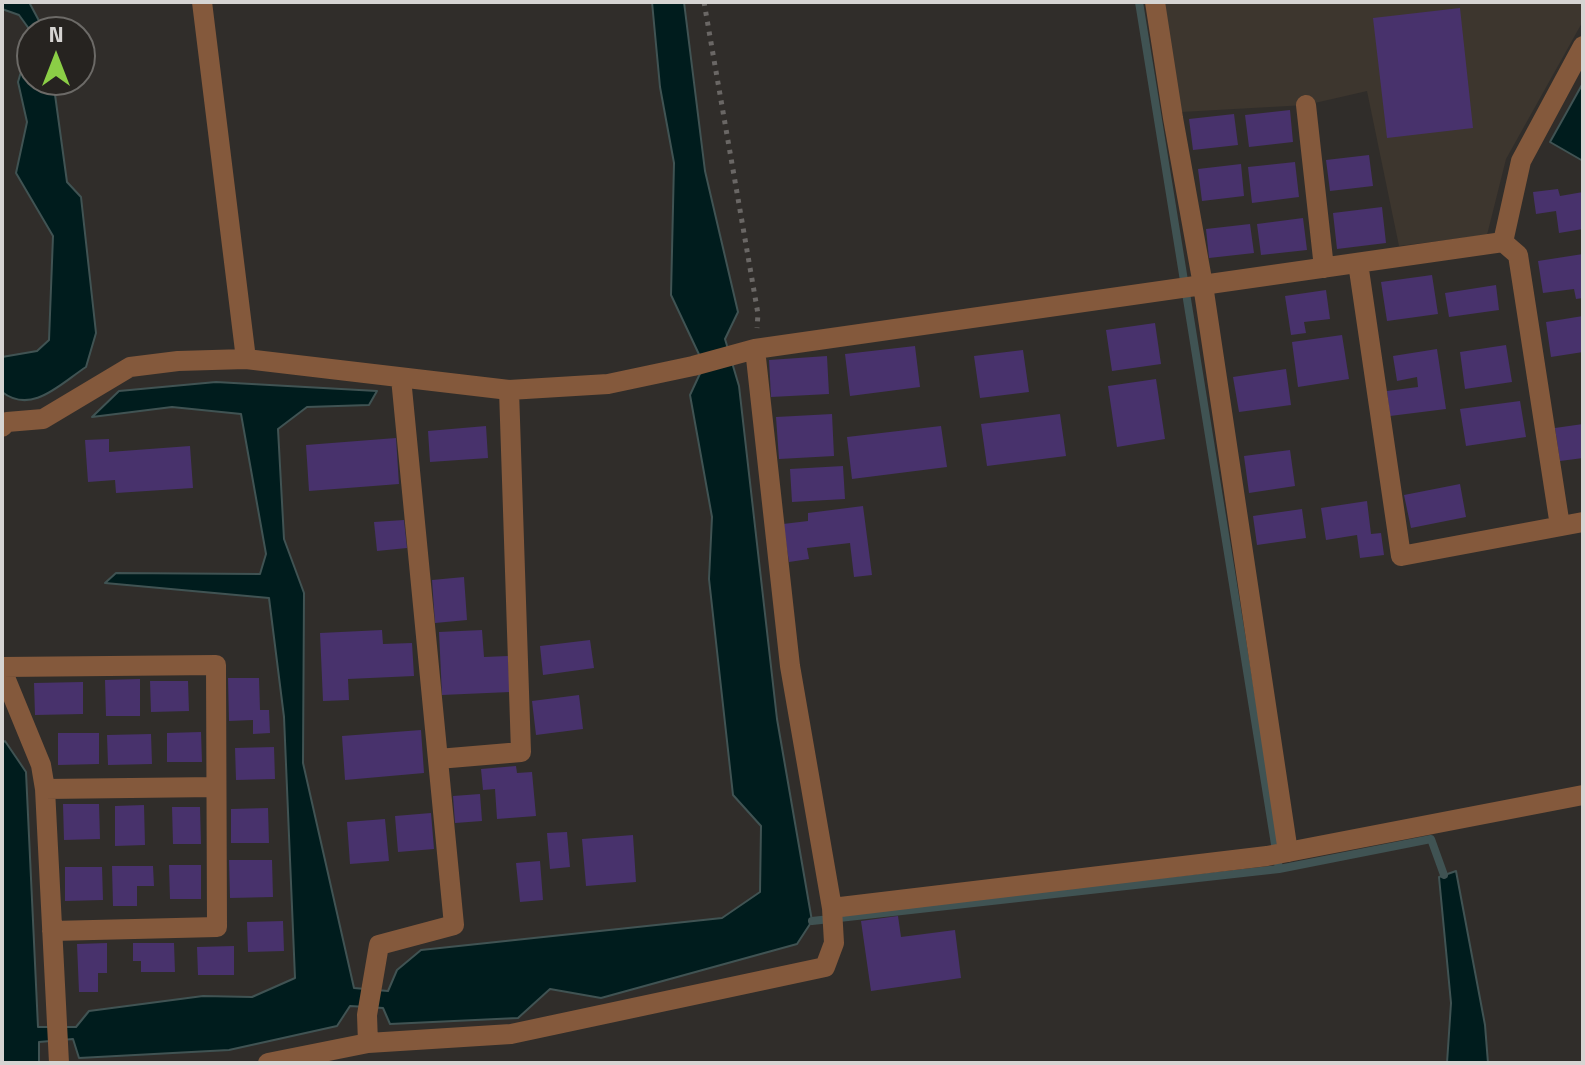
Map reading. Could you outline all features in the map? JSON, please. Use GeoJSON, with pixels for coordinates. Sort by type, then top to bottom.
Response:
{"type":"FeatureCollection","features":[{"type":"Feature","properties":{"kind":"street"},"geometry":{"type":"LineString","coordinates":[[202,2],[246,359]]}},
{"type":"Feature","properties":{"kind":"street"},"geometry":{"type":"LineString","coordinates":[[1155,2],[1203,285],[1288,852]]}},
{"type":"Feature","properties":{"kind":"street"},"geometry":{"type":"LineString","coordinates":[[1503,242],[1521,161],[1583,46]]}},
{"type":"Feature","properties":{"kind":"street"},"geometry":{"type":"LineString","coordinates":[[1306,105],[1324,268]]}},
{"type":"Feature","properties":{"kind":"street"},"geometry":{"type":"LineString","coordinates":[[4,421],[43,419],[130,367],[178,361],[246,359],[509,390],[608,384],[747,351],[1503,242],[1518,255],[1560,526]]}},
{"type":"Feature","properties":{"kind":"street"},"geometry":{"type":"LineString","coordinates":[[1358,263],[1401,556],[1583,522]]}},
{"type":"Feature","properties":{"kind":"street"},"geometry":{"type":"LineString","coordinates":[[268,1063],[368,1043],[511,1034],[825,967],[834,943],[832,917],[790,666],[747,351]]}},
{"type":"Feature","properties":{"kind":"street"},"geometry":{"type":"LineString","coordinates":[[368,1043],[367,1015],[379,945],[454,925],[401,378]]}},
{"type":"Feature","properties":{"kind":"street"},"geometry":{"type":"LineString","coordinates":[[438,759],[521,752],[509,390]]}},
{"type":"Feature","properties":{"kind":"street"},"geometry":{"type":"LineString","coordinates":[[52,931],[217,927],[216,665],[2,668],[41,765],[45,789],[58,1056]]}},
{"type":"Feature","properties":{"kind":"street"},"geometry":{"type":"LineString","coordinates":[[45,789],[216,787]]}},
{"type":"Feature","properties":{"kind":"street"},"geometry":{"type":"LineString","coordinates":[[832,917],[1267,856],[1583,795]]}},
{"type":"Feature","properties":{"kind":"path"},"geometry":{"type":"LineString","coordinates":[[704,2],[758,314],[747,351]]}},
{"type":"Feature","properties":{"kind":"shaded area"},"geometry":{"type":"Polygon","coordinates":[[[1164,2],[1583,2],[1583,21],[1506,159],[1487,235],[1399,246],[1367,91],[1306,105],[1181,112],[1164,2]]]}},
{"type":"Feature","properties":{"kind":"water"},"geometry":{"type":"Polygon","coordinates":[[[2,2],[29,2],[36,16],[20,16],[2,9],[2,2]]]}},
{"type":"Feature","properties":{"kind":"water"},"geometry":{"type":"Polygon","coordinates":[[[652,2],[684,2],[705,171],[738,312],[725,339],[739,386],[777,719],[812,921],[797,944],[601,998],[550,989],[518,1018],[390,1024],[383,1008],[350,1006],[337,1026],[229,1050],[79,1058],[73,1039],[39,1042],[39,1063],[2,1063],[2,743],[5,741],[26,772],[38,1027],[76,1027],[89,1011],[203,996],[252,997],[295,978],[284,717],[269,598],[105,583],[116,573],[260,574],[266,554],[241,414],[172,407],[92,417],[119,391],[216,382],[377,391],[369,405],[307,407],[278,429],[284,539],[304,593],[303,763],[354,988],[388,991],[397,970],[421,950],[722,918],[760,892],[761,826],[733,795],[709,579],[712,517],[690,395],[704,365],[671,295],[674,163],[660,87],[652,2]]]}},
{"type":"Feature","properties":{"kind":"water"},"geometry":{"type":"Polygon","coordinates":[[[1583,83],[1583,161],[1550,142],[1583,83]]]}},
{"type":"Feature","properties":{"kind":"water"},"geometry":{"type":"Polygon","coordinates":[[[21,96],[55,96],[67,182],[81,197],[96,333],[86,367],[46,394],[24,400],[2,392],[2,357],[37,351],[49,340],[53,236],[16,173],[27,122],[21,96]]]}},
{"type":"Feature","properties":{"kind":"water"},"geometry":{"type":"Polygon","coordinates":[[[1456,871],[1485,1025],[1488,1063],[1447,1063],[1451,1003],[1439,877],[1456,871]]]}},
{"type":"Feature","properties":{"kind":"building"},"geometry":{"type":"Polygon","coordinates":[[[1460,8],[1473,128],[1387,138],[1373,18],[1460,8]]]}},
{"type":"Feature","properties":{"kind":"building"},"geometry":{"type":"Polygon","coordinates":[[[1290,110],[1293,142],[1249,147],[1245,115],[1290,110]]]}},
{"type":"Feature","properties":{"kind":"building"},"geometry":{"type":"Polygon","coordinates":[[[1234,114],[1238,145],[1193,150],[1189,119],[1234,114]]]}},
{"type":"Feature","properties":{"kind":"building"},"geometry":{"type":"Polygon","coordinates":[[[1369,155],[1373,186],[1330,191],[1326,160],[1369,155]]]}},
{"type":"Feature","properties":{"kind":"building"},"geometry":{"type":"Polygon","coordinates":[[[1295,162],[1299,197],[1252,203],[1248,167],[1295,162]]]}},
{"type":"Feature","properties":{"kind":"building"},"geometry":{"type":"Polygon","coordinates":[[[1241,164],[1244,196],[1202,201],[1198,169],[1241,164]]]}},
{"type":"Feature","properties":{"kind":"building"},"geometry":{"type":"Polygon","coordinates":[[[1558,189],[1560,196],[1583,192],[1583,229],[1559,233],[1556,211],[1536,214],[1533,192],[1558,189]]]}},
{"type":"Feature","properties":{"kind":"building"},"geometry":{"type":"Polygon","coordinates":[[[1382,207],[1386,243],[1337,249],[1333,213],[1382,207]]]}},
{"type":"Feature","properties":{"kind":"building"},"geometry":{"type":"Polygon","coordinates":[[[1303,218],[1307,250],[1261,255],[1257,224],[1303,218]]]}},
{"type":"Feature","properties":{"kind":"building"},"geometry":{"type":"Polygon","coordinates":[[[1250,224],[1254,253],[1209,258],[1206,229],[1250,224]]]}},
{"type":"Feature","properties":{"kind":"building"},"geometry":{"type":"Polygon","coordinates":[[[1583,254],[1583,298],[1576,299],[1574,289],[1543,293],[1538,261],[1583,254]]]}},
{"type":"Feature","properties":{"kind":"building"},"geometry":{"type":"Polygon","coordinates":[[[1432,275],[1438,314],[1387,321],[1381,282],[1432,275]]]}},
{"type":"Feature","properties":{"kind":"building"},"geometry":{"type":"Polygon","coordinates":[[[1496,285],[1499,310],[1449,317],[1445,293],[1496,285]]]}},
{"type":"Feature","properties":{"kind":"building"},"geometry":{"type":"Polygon","coordinates":[[[1326,290],[1330,319],[1304,322],[1306,333],[1291,335],[1285,296],[1326,290]]]}},
{"type":"Feature","properties":{"kind":"building"},"geometry":{"type":"Polygon","coordinates":[[[1583,316],[1583,352],[1551,357],[1546,322],[1583,316]]]}},
{"type":"Feature","properties":{"kind":"building"},"geometry":{"type":"Polygon","coordinates":[[[1155,323],[1161,364],[1112,371],[1106,330],[1155,323]]]}},
{"type":"Feature","properties":{"kind":"building"},"geometry":{"type":"Polygon","coordinates":[[[1342,335],[1349,379],[1298,387],[1292,342],[1342,335]]]}},
{"type":"Feature","properties":{"kind":"building"},"geometry":{"type":"Polygon","coordinates":[[[1506,345],[1512,382],[1465,389],[1460,352],[1506,345]]]}},
{"type":"Feature","properties":{"kind":"building"},"geometry":{"type":"Polygon","coordinates":[[[915,346],[920,387],[850,396],[845,354],[915,346]]]}},
{"type":"Feature","properties":{"kind":"building"},"geometry":{"type":"Polygon","coordinates":[[[1437,349],[1446,409],[1390,416],[1387,391],[1418,387],[1417,377],[1397,381],[1393,356],[1437,349]]]}},
{"type":"Feature","properties":{"kind":"building"},"geometry":{"type":"Polygon","coordinates":[[[1023,350],[1029,392],[980,398],[974,356],[1023,350]]]}},
{"type":"Feature","properties":{"kind":"building"},"geometry":{"type":"Polygon","coordinates":[[[827,356],[829,394],[771,397],[769,360],[827,356]]]}},
{"type":"Feature","properties":{"kind":"building"},"geometry":{"type":"Polygon","coordinates":[[[1286,369],[1291,405],[1239,412],[1233,377],[1286,369]]]}},
{"type":"Feature","properties":{"kind":"building"},"geometry":{"type":"Polygon","coordinates":[[[1156,379],[1165,439],[1117,447],[1108,386],[1156,379]]]}},
{"type":"Feature","properties":{"kind":"building"},"geometry":{"type":"Polygon","coordinates":[[[1520,401],[1526,437],[1466,446],[1460,409],[1520,401]]]}},
{"type":"Feature","properties":{"kind":"building"},"geometry":{"type":"Polygon","coordinates":[[[832,414],[834,456],[779,459],[776,417],[832,414]]]}},
{"type":"Feature","properties":{"kind":"building"},"geometry":{"type":"Polygon","coordinates":[[[1060,414],[1066,456],[987,466],[981,424],[1060,414]]]}},
{"type":"Feature","properties":{"kind":"building"},"geometry":{"type":"Polygon","coordinates":[[[1583,424],[1583,458],[1560,461],[1555,428],[1583,424]]]}},
{"type":"Feature","properties":{"kind":"building"},"geometry":{"type":"Polygon","coordinates":[[[486,426],[488,458],[430,462],[428,431],[486,426]]]}},
{"type":"Feature","properties":{"kind":"building"},"geometry":{"type":"Polygon","coordinates":[[[941,426],[947,467],[852,479],[847,437],[941,426]]]}},
{"type":"Feature","properties":{"kind":"building"},"geometry":{"type":"Polygon","coordinates":[[[396,438],[399,484],[309,491],[306,445],[396,438]]]}},
{"type":"Feature","properties":{"kind":"building"},"geometry":{"type":"Polygon","coordinates":[[[109,439],[109,452],[190,446],[193,488],[116,493],[115,480],[88,482],[85,440],[109,439]]]}},
{"type":"Feature","properties":{"kind":"building"},"geometry":{"type":"Polygon","coordinates":[[[1290,450],[1295,486],[1249,493],[1244,456],[1290,450]]]}},
{"type":"Feature","properties":{"kind":"building"},"geometry":{"type":"Polygon","coordinates":[[[843,466],[845,499],[792,502],[790,469],[843,466]]]}},
{"type":"Feature","properties":{"kind":"building"},"geometry":{"type":"Polygon","coordinates":[[[1460,484],[1466,517],[1411,528],[1404,495],[1460,484]]]}},
{"type":"Feature","properties":{"kind":"building"},"geometry":{"type":"Polygon","coordinates":[[[1367,501],[1371,534],[1381,533],[1384,555],[1360,558],[1357,535],[1326,540],[1321,508],[1367,501]]]}},
{"type":"Feature","properties":{"kind":"building"},"geometry":{"type":"Polygon","coordinates":[[[863,506],[872,575],[854,577],[850,543],[807,548],[809,559],[789,562],[783,524],[808,521],[808,513],[863,506]]]}},
{"type":"Feature","properties":{"kind":"building"},"geometry":{"type":"Polygon","coordinates":[[[1302,509],[1306,538],[1257,545],[1253,516],[1302,509]]]}},
{"type":"Feature","properties":{"kind":"building"},"geometry":{"type":"Polygon","coordinates":[[[404,520],[407,548],[377,551],[374,522],[404,520]]]}},
{"type":"Feature","properties":{"kind":"building"},"geometry":{"type":"Polygon","coordinates":[[[464,577],[467,620],[435,623],[432,580],[464,577]]]}},
{"type":"Feature","properties":{"kind":"building"},"geometry":{"type":"Polygon","coordinates":[[[382,630],[383,644],[412,643],[414,676],[348,679],[349,700],[323,701],[320,633],[382,630]]]}},
{"type":"Feature","properties":{"kind":"building"},"geometry":{"type":"Polygon","coordinates":[[[482,630],[484,657],[508,656],[510,692],[442,695],[439,632],[482,630]]]}},
{"type":"Feature","properties":{"kind":"building"},"geometry":{"type":"Polygon","coordinates":[[[590,640],[594,668],[543,675],[540,646],[590,640]]]}},
{"type":"Feature","properties":{"kind":"building"},"geometry":{"type":"Polygon","coordinates":[[[228,678],[259,678],[260,710],[269,710],[270,733],[253,734],[253,720],[229,721],[228,678]]]}},
{"type":"Feature","properties":{"kind":"building"},"geometry":{"type":"Polygon","coordinates":[[[140,679],[140,716],[106,716],[105,680],[140,679]]]}},
{"type":"Feature","properties":{"kind":"building"},"geometry":{"type":"Polygon","coordinates":[[[150,681],[188,681],[189,711],[151,712],[150,681]]]}},
{"type":"Feature","properties":{"kind":"building"},"geometry":{"type":"Polygon","coordinates":[[[83,682],[83,714],[35,715],[34,683],[83,682]]]}},
{"type":"Feature","properties":{"kind":"building"},"geometry":{"type":"Polygon","coordinates":[[[579,695],[583,729],[536,735],[532,701],[579,695]]]}},
{"type":"Feature","properties":{"kind":"building"},"geometry":{"type":"Polygon","coordinates":[[[421,730],[424,773],[345,780],[342,736],[421,730]]]}},
{"type":"Feature","properties":{"kind":"building"},"geometry":{"type":"Polygon","coordinates":[[[201,732],[202,762],[167,762],[167,733],[201,732]]]}},
{"type":"Feature","properties":{"kind":"building"},"geometry":{"type":"Polygon","coordinates":[[[58,733],[99,733],[99,764],[58,765],[58,733]]]}},
{"type":"Feature","properties":{"kind":"building"},"geometry":{"type":"Polygon","coordinates":[[[151,734],[152,764],[108,765],[107,735],[151,734]]]}},
{"type":"Feature","properties":{"kind":"building"},"geometry":{"type":"Polygon","coordinates":[[[274,747],[275,779],[236,780],[235,748],[274,747]]]}},
{"type":"Feature","properties":{"kind":"building"},"geometry":{"type":"Polygon","coordinates":[[[516,766],[517,773],[532,772],[536,816],[497,819],[495,789],[483,790],[481,769],[516,766]]]}},
{"type":"Feature","properties":{"kind":"building"},"geometry":{"type":"Polygon","coordinates":[[[480,794],[482,821],[455,823],[453,796],[480,794]]]}},
{"type":"Feature","properties":{"kind":"building"},"geometry":{"type":"Polygon","coordinates":[[[63,804],[99,804],[100,839],[64,840],[63,804]]]}},
{"type":"Feature","properties":{"kind":"building"},"geometry":{"type":"Polygon","coordinates":[[[144,805],[145,845],[115,846],[115,806],[144,805]]]}},
{"type":"Feature","properties":{"kind":"building"},"geometry":{"type":"Polygon","coordinates":[[[172,807],[200,807],[201,844],[173,844],[172,807]]]}},
{"type":"Feature","properties":{"kind":"building"},"geometry":{"type":"Polygon","coordinates":[[[268,808],[269,843],[231,843],[231,809],[268,808]]]}},
{"type":"Feature","properties":{"kind":"building"},"geometry":{"type":"Polygon","coordinates":[[[431,813],[434,849],[398,852],[395,816],[431,813]]]}},
{"type":"Feature","properties":{"kind":"building"},"geometry":{"type":"Polygon","coordinates":[[[385,819],[389,861],[350,864],[347,822],[385,819]]]}},
{"type":"Feature","properties":{"kind":"building"},"geometry":{"type":"Polygon","coordinates":[[[567,832],[570,867],[550,869],[547,833],[567,832]]]}},
{"type":"Feature","properties":{"kind":"building"},"geometry":{"type":"Polygon","coordinates":[[[633,835],[636,882],[586,886],[582,839],[633,835]]]}},
{"type":"Feature","properties":{"kind":"building"},"geometry":{"type":"Polygon","coordinates":[[[229,860],[272,860],[273,897],[230,898],[229,860]]]}},
{"type":"Feature","properties":{"kind":"building"},"geometry":{"type":"Polygon","coordinates":[[[540,861],[543,900],[520,902],[516,863],[540,861]]]}},
{"type":"Feature","properties":{"kind":"building"},"geometry":{"type":"Polygon","coordinates":[[[169,865],[201,865],[201,899],[170,899],[169,865]]]}},
{"type":"Feature","properties":{"kind":"building"},"geometry":{"type":"Polygon","coordinates":[[[112,866],[153,866],[154,886],[137,886],[137,906],[113,906],[112,866]]]}},
{"type":"Feature","properties":{"kind":"building"},"geometry":{"type":"Polygon","coordinates":[[[65,867],[102,867],[103,900],[65,901],[65,867]]]}},
{"type":"Feature","properties":{"kind":"building"},"geometry":{"type":"Polygon","coordinates":[[[898,916],[901,937],[955,930],[961,978],[871,991],[861,921],[898,916]]]}},
{"type":"Feature","properties":{"kind":"building"},"geometry":{"type":"Polygon","coordinates":[[[283,921],[284,951],[248,952],[247,922],[283,921]]]}},
{"type":"Feature","properties":{"kind":"building"},"geometry":{"type":"Polygon","coordinates":[[[107,943],[107,973],[98,973],[98,992],[79,992],[77,944],[107,943]]]}},
{"type":"Feature","properties":{"kind":"building"},"geometry":{"type":"Polygon","coordinates":[[[133,943],[174,943],[175,972],[141,972],[141,961],[133,961],[133,943]]]}},
{"type":"Feature","properties":{"kind":"building"},"geometry":{"type":"Polygon","coordinates":[[[234,946],[234,975],[198,975],[197,947],[234,946]]]}},
{"type":"Feature","properties":{"kind":"waterway"},"geometry":{"type":"LineString","coordinates":[[1139,2],[1279,869]]}},
{"type":"Feature","properties":{"kind":"waterway"},"geometry":{"type":"LineString","coordinates":[[812,921],[1279,869],[1431,839],[1444,875]]}}]}
